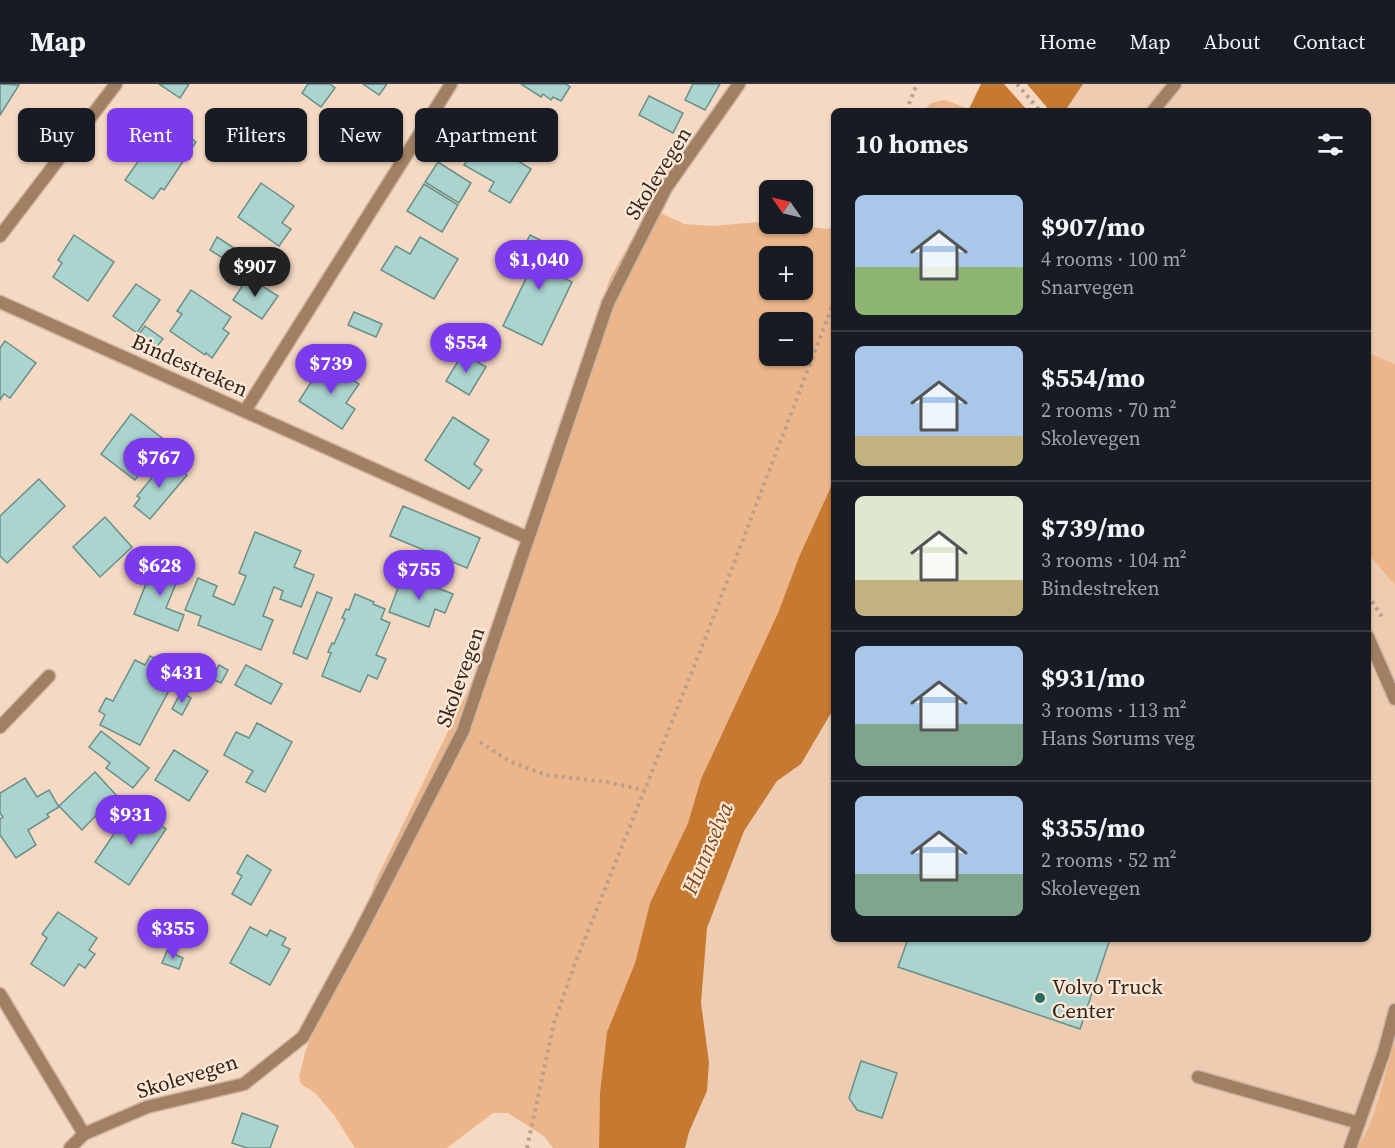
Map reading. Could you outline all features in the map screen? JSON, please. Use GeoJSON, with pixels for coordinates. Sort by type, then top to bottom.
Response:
{"type":"FeatureCollection","features":[{"type":"Feature","properties":{"kind":"street"},"geometry":{"type":"LineString","coordinates":[[0,236],[116,84]]}},
{"type":"Feature","properties":{"kind":"street"},"geometry":{"type":"LineString","coordinates":[[245,411],[451,84]]}},
{"type":"Feature","properties":{"kind":"street","name":"Skolevegen"},"geometry":{"type":"LineString","coordinates":[[70,1148],[84,1134],[147,1107],[244,1083],[303,1037],[360,934],[463,731],[608,303],[666,188],[739,84]]}},
{"type":"Feature","properties":{"kind":"street"},"geometry":{"type":"LineString","coordinates":[[1155,108],[1175,84]]}},
{"type":"Feature","properties":{"kind":"street","name":"Bindestreken"},"geometry":{"type":"LineString","coordinates":[[0,302],[528,538]]}},
{"type":"Feature","properties":{"kind":"street"},"geometry":{"type":"LineString","coordinates":[[1371,644],[1395,699]]}},
{"type":"Feature","properties":{"kind":"street"},"geometry":{"type":"LineString","coordinates":[[0,727],[49,676]]}},
{"type":"Feature","properties":{"kind":"street"},"geometry":{"type":"LineString","coordinates":[[0,994],[84,1134]]}},
{"type":"Feature","properties":{"kind":"street"},"geometry":{"type":"LineString","coordinates":[[1350,1148],[1384,1052],[1395,1010]]}},
{"type":"Feature","properties":{"kind":"street"},"geometry":{"type":"LineString","coordinates":[[1198,1077],[1359,1123]]}},
{"type":"Feature","properties":{"kind":"path"},"geometry":{"type":"LineString","coordinates":[[907,108],[917,84]]}},
{"type":"Feature","properties":{"kind":"path"},"geometry":{"type":"LineString","coordinates":[[1017,84],[1037,108]]}},
{"type":"Feature","properties":{"kind":"path"},"geometry":{"type":"LineString","coordinates":[[527,1148],[554,1023],[574,966],[705,639],[831,309]]}},
{"type":"Feature","properties":{"kind":"path"},"geometry":{"type":"LineString","coordinates":[[1371,600],[1390,628]]}},
{"type":"Feature","properties":{"kind":"path"},"geometry":{"type":"LineString","coordinates":[[463,731],[511,762],[546,775],[607,782],[644,790]]}},
{"type":"Feature","properties":{"kind":"shaded area"},"geometry":{"type":"Polygon","coordinates":[[[1083,84],[1395,84],[1395,364],[1371,354],[1371,108],[1067,108],[1083,84]]]}},
{"type":"Feature","properties":{"kind":"shaded area"},"geometry":{"type":"Polygon","coordinates":[[[945,100],[966,108],[926,108],[931,103],[945,100]]]}},
{"type":"Feature","properties":{"kind":"shaded area"},"geometry":{"type":"Polygon","coordinates":[[[654,210],[684,224],[713,226],[759,222],[759,234],[813,234],[813,227],[831,228],[831,487],[799,557],[778,613],[701,779],[688,823],[650,903],[635,963],[607,1032],[600,1092],[599,1148],[553,1148],[545,1137],[508,1113],[493,1113],[447,1148],[355,1148],[334,1115],[315,1093],[301,1084],[299,1077],[306,1049],[361,926],[375,882],[473,680],[492,622],[518,566],[571,393],[610,278],[640,225],[654,210]]]}},
{"type":"Feature","properties":{"kind":"shaded area"},"geometry":{"type":"Polygon","coordinates":[[[1371,354],[1395,364],[1395,585],[1371,557],[1371,354]]]}},
{"type":"Feature","properties":{"kind":"shaded area"},"geometry":{"type":"Polygon","coordinates":[[[1371,557],[1395,585],[1395,1042],[1387,1063],[1382,1092],[1367,1133],[1357,1148],[685,1148],[689,1132],[707,1091],[709,1062],[701,1003],[707,928],[744,831],[777,781],[801,764],[831,713],[831,942],[1371,942],[1371,557]]]}},
{"type":"Feature","properties":{"kind":"shaded area"},"geometry":{"type":"Polygon","coordinates":[[[1395,1042],[1395,1148],[1357,1148],[1375,1110],[1395,1042]]]}},
{"type":"Feature","properties":{"kind":"water"},"geometry":{"type":"Polygon","coordinates":[[[981,84],[1083,84],[1067,108],[969,108],[981,84]]]}},
{"type":"Feature","properties":{"kind":"water","name":"Hunnselva"},"geometry":{"type":"Polygon","coordinates":[[[831,487],[831,713],[801,764],[777,781],[744,831],[707,928],[701,1003],[709,1062],[707,1091],[689,1132],[685,1148],[599,1148],[600,1092],[607,1032],[635,963],[650,903],[688,823],[701,779],[778,613],[799,557],[831,487]]]}},
{"type":"Feature","properties":{"kind":"pier"},"geometry":{"type":"Polygon","coordinates":[[[1004,84],[1027,84],[1047,108],[1025,108],[1004,84]]]}},
{"type":"Feature","properties":{"kind":"building"},"geometry":{"type":"Polygon","coordinates":[[[0,84],[19,85],[0,115],[0,84]]]}},
{"type":"Feature","properties":{"kind":"building"},"geometry":{"type":"Polygon","coordinates":[[[159,84],[189,84],[180,98],[159,84]]]}},
{"type":"Feature","properties":{"kind":"building"},"geometry":{"type":"Polygon","coordinates":[[[308,84],[330,84],[335,88],[321,107],[302,93],[308,84]]]}},
{"type":"Feature","properties":{"kind":"building"},"geometry":{"type":"Polygon","coordinates":[[[363,84],[387,84],[379,95],[363,84]]]}},
{"type":"Feature","properties":{"kind":"building"},"geometry":{"type":"Polygon","coordinates":[[[521,84],[566,84],[570,87],[561,101],[553,97],[551,100],[543,94],[541,97],[521,84]]]}},
{"type":"Feature","properties":{"kind":"building"},"geometry":{"type":"Polygon","coordinates":[[[693,84],[720,84],[705,110],[685,100],[693,84]]]}},
{"type":"Feature","properties":{"kind":"building"},"geometry":{"type":"Polygon","coordinates":[[[649,96],[683,113],[673,133],[639,115],[649,96]]]}},
{"type":"Feature","properties":{"kind":"building"},"geometry":{"type":"Polygon","coordinates":[[[138,162],[183,162],[164,190],[161,188],[153,199],[125,180],[138,162]]]}},
{"type":"Feature","properties":{"kind":"building"},"geometry":{"type":"Polygon","coordinates":[[[438,162],[471,183],[459,203],[425,182],[438,162]]]}},
{"type":"Feature","properties":{"kind":"building"},"geometry":{"type":"Polygon","coordinates":[[[466,162],[520,162],[531,169],[510,203],[489,191],[494,182],[464,165],[466,162]]]}},
{"type":"Feature","properties":{"kind":"building"},"geometry":{"type":"Polygon","coordinates":[[[261,183],[294,206],[282,223],[291,229],[279,246],[238,217],[261,183]]]}},
{"type":"Feature","properties":{"kind":"building"},"geometry":{"type":"Polygon","coordinates":[[[424,184],[458,205],[442,232],[407,211],[424,184]]]}},
{"type":"Feature","properties":{"kind":"building"},"geometry":{"type":"Polygon","coordinates":[[[74,235],[114,262],[88,301],[53,277],[62,263],[58,260],[74,235]]]}},
{"type":"Feature","properties":{"kind":"building"},"geometry":{"type":"Polygon","coordinates":[[[530,235],[570,255],[560,276],[572,282],[542,345],[503,326],[532,266],[518,259],[530,235]]]}},
{"type":"Feature","properties":{"kind":"building"},"geometry":{"type":"Polygon","coordinates":[[[217,237],[248,257],[240,269],[210,250],[217,237]]]}},
{"type":"Feature","properties":{"kind":"building"},"geometry":{"type":"Polygon","coordinates":[[[420,237],[458,259],[434,299],[381,270],[396,246],[410,254],[420,237]]]}},
{"type":"Feature","properties":{"kind":"building"},"geometry":{"type":"Polygon","coordinates":[[[248,277],[278,296],[262,319],[233,300],[248,277]]]}},
{"type":"Feature","properties":{"kind":"building"},"geometry":{"type":"Polygon","coordinates":[[[136,284],[160,300],[137,333],[113,316],[136,284]]]}},
{"type":"Feature","properties":{"kind":"building"},"geometry":{"type":"Polygon","coordinates":[[[191,290],[231,317],[223,329],[229,333],[212,358],[170,331],[182,314],[177,311],[191,290]]]}},
{"type":"Feature","properties":{"kind":"building"},"geometry":{"type":"Polygon","coordinates":[[[354,312],[382,324],[376,337],[348,325],[354,312]]]}},
{"type":"Feature","properties":{"kind":"building"},"geometry":{"type":"Polygon","coordinates":[[[145,326],[163,339],[151,354],[134,341],[145,326]]]}},
{"type":"Feature","properties":{"kind":"building"},"geometry":{"type":"Polygon","coordinates":[[[5,341],[36,363],[10,398],[4,394],[0,400],[0,348],[5,341]]]}},
{"type":"Feature","properties":{"kind":"building"},"geometry":{"type":"Polygon","coordinates":[[[463,353],[486,367],[469,395],[446,381],[463,353]]]}},
{"type":"Feature","properties":{"kind":"building"},"geometry":{"type":"Polygon","coordinates":[[[324,362],[359,384],[346,403],[355,409],[342,429],[299,401],[324,362]]]}},
{"type":"Feature","properties":{"kind":"building"},"geometry":{"type":"Polygon","coordinates":[[[131,414],[166,441],[135,480],[101,454],[131,414]]]}},
{"type":"Feature","properties":{"kind":"building"},"geometry":{"type":"Polygon","coordinates":[[[453,417],[489,440],[474,464],[482,470],[469,489],[425,460],[453,417]]]}},
{"type":"Feature","properties":{"kind":"building"},"geometry":{"type":"Polygon","coordinates":[[[167,459],[187,475],[150,519],[134,506],[140,498],[137,496],[167,459]]]}},
{"type":"Feature","properties":{"kind":"building"},"geometry":{"type":"Polygon","coordinates":[[[39,479],[65,506],[7,563],[0,556],[0,516],[39,479]]]}},
{"type":"Feature","properties":{"kind":"building"},"geometry":{"type":"Polygon","coordinates":[[[403,506],[480,538],[467,568],[390,536],[403,506]]]}},
{"type":"Feature","properties":{"kind":"building"},"geometry":{"type":"Polygon","coordinates":[[[105,517],[132,547],[100,577],[73,547],[105,517]]]}},
{"type":"Feature","properties":{"kind":"building"},"geometry":{"type":"Polygon","coordinates":[[[255,532],[301,551],[294,567],[314,575],[301,607],[280,599],[283,591],[274,587],[263,616],[273,620],[261,650],[198,625],[201,616],[185,610],[198,578],[217,586],[213,596],[234,605],[246,576],[239,573],[255,532]]]}},
{"type":"Feature","properties":{"kind":"building"},"geometry":{"type":"Polygon","coordinates":[[[155,561],[181,571],[166,608],[184,615],[178,631],[134,614],[155,561]]]}},
{"type":"Feature","properties":{"kind":"building"},"geometry":{"type":"Polygon","coordinates":[[[404,575],[453,594],[445,613],[435,609],[429,627],[389,612],[398,588],[395,587],[399,578],[402,580],[404,575]]]}},
{"type":"Feature","properties":{"kind":"building"},"geometry":{"type":"Polygon","coordinates":[[[317,592],[332,598],[307,659],[293,653],[317,592]]]}},
{"type":"Feature","properties":{"kind":"building"},"geometry":{"type":"Polygon","coordinates":[[[355,594],[385,609],[381,619],[390,623],[376,655],[386,659],[377,679],[368,675],[360,692],[322,676],[331,653],[328,652],[332,643],[334,644],[345,619],[342,618],[346,609],[349,610],[355,594]]]}},
{"type":"Feature","properties":{"kind":"building"},"geometry":{"type":"Polygon","coordinates":[[[150,656],[162,662],[157,671],[174,681],[140,745],[100,725],[105,715],[99,711],[106,698],[113,701],[135,660],[145,665],[150,656]]]}},
{"type":"Feature","properties":{"kind":"building"},"geometry":{"type":"Polygon","coordinates":[[[219,665],[228,670],[221,683],[212,679],[219,665]]]}},
{"type":"Feature","properties":{"kind":"building"},"geometry":{"type":"Polygon","coordinates":[[[246,665],[282,684],[271,704],[235,685],[246,665]]]}},
{"type":"Feature","properties":{"kind":"building"},"geometry":{"type":"Polygon","coordinates":[[[181,692],[191,698],[182,715],[172,709],[181,692]]]}},
{"type":"Feature","properties":{"kind":"building"},"geometry":{"type":"Polygon","coordinates":[[[257,723],[292,742],[265,792],[246,782],[253,771],[224,755],[236,732],[249,738],[257,723]]]}},
{"type":"Feature","properties":{"kind":"building"},"geometry":{"type":"Polygon","coordinates":[[[101,731],[149,768],[133,788],[106,768],[110,763],[89,747],[101,731]]]}},
{"type":"Feature","properties":{"kind":"building"},"geometry":{"type":"Polygon","coordinates":[[[174,750],[208,771],[189,801],[155,780],[174,750]]]}},
{"type":"Feature","properties":{"kind":"building"},"geometry":{"type":"Polygon","coordinates":[[[95,772],[116,795],[82,830],[59,806],[95,772]]]}},
{"type":"Feature","properties":{"kind":"building"},"geometry":{"type":"Polygon","coordinates":[[[25,778],[37,797],[49,790],[59,807],[47,814],[49,817],[28,830],[36,845],[16,858],[0,835],[0,819],[3,817],[0,813],[0,793],[25,778]]]}},
{"type":"Feature","properties":{"kind":"building"},"geometry":{"type":"Polygon","coordinates":[[[135,808],[166,829],[129,885],[95,862],[120,825],[122,826],[135,808]]]}},
{"type":"Feature","properties":{"kind":"building"},"geometry":{"type":"Polygon","coordinates":[[[247,855],[271,870],[251,905],[232,894],[242,876],[237,873],[247,855]]]}},
{"type":"Feature","properties":{"kind":"building"},"geometry":{"type":"Polygon","coordinates":[[[58,912],[97,938],[89,950],[95,954],[85,968],[79,964],[64,986],[31,964],[47,938],[42,934],[58,912]]]}},
{"type":"Feature","properties":{"kind":"building"},"geometry":{"type":"Polygon","coordinates":[[[250,927],[267,936],[270,930],[286,938],[282,945],[290,949],[270,985],[230,963],[250,927]]]}},
{"type":"Feature","properties":{"kind":"building","name":"Volvo Truck Center"},"geometry":{"type":"Polygon","coordinates":[[[907,942],[1109,942],[1080,1029],[898,967],[907,942]]]}},
{"type":"Feature","properties":{"kind":"building"},"geometry":{"type":"Polygon","coordinates":[[[167,951],[183,958],[179,969],[162,963],[167,951]]]}},
{"type":"Feature","properties":{"kind":"building"},"geometry":{"type":"Polygon","coordinates":[[[861,1061],[897,1073],[882,1118],[857,1110],[849,1098],[861,1061]]]}},
{"type":"Feature","properties":{"kind":"building"},"geometry":{"type":"Polygon","coordinates":[[[242,1113],[278,1126],[270,1148],[247,1148],[232,1143],[242,1113]]]}},
{"type":"Feature","properties":{"kind":"place","name":"Volvo Truck Center"},"geometry":{"type":"Point","coordinates":[1040,998]}}]}
